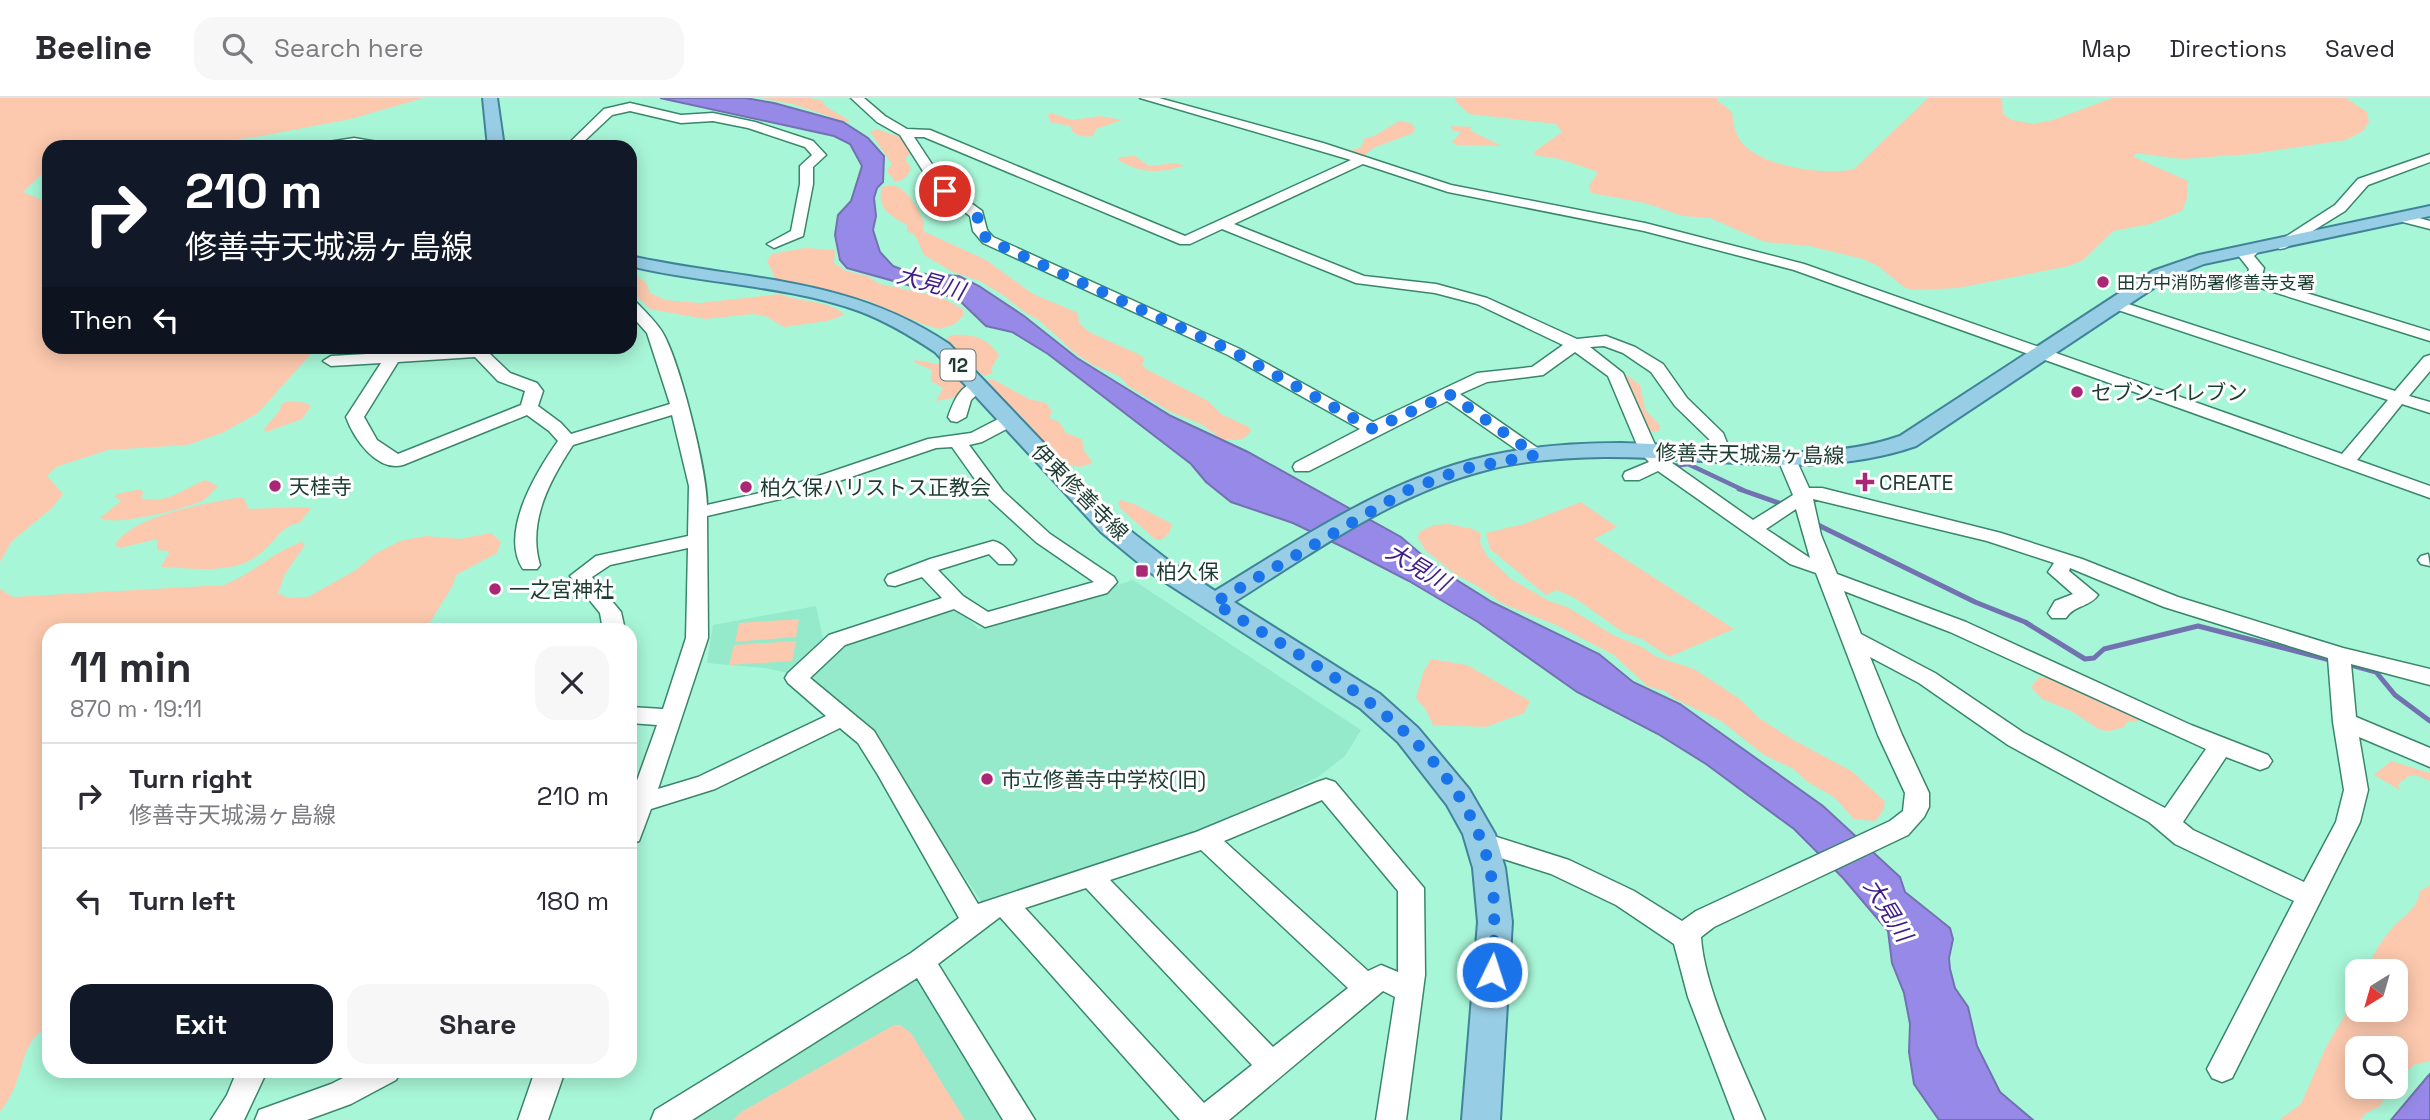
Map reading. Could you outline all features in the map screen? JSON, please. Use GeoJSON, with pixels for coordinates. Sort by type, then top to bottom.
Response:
{"type":"FeatureCollection","features":[{"type":"Feature","properties":{"kind":"main road"},"geometry":{"type":"LineString","coordinates":[[490,98],[495,140]]}},
{"type":"Feature","properties":{"kind":"main road","name":"修善寺天城湯ヶ島線"},"geometry":{"type":"LineString","coordinates":[[1214,603],[1374,508],[1406,491],[1463,469],[1536,455],[1583,451],[1654,456],[1860,455],[1908,441],[2114,304],[2178,267],[2199,260],[2430,211]]}},
{"type":"Feature","properties":{"kind":"main road","name":"伊東修善寺線"},"geometry":{"type":"LineString","coordinates":[[637,263],[670,271],[856,303],[915,329],[942,348],[1110,527],[1160,567],[1370,701],[1408,735],[1458,797],[1481,842],[1489,867],[1495,922],[1481,1120]]}},
{"type":"Feature","properties":{"kind":"street"},"geometry":{"type":"LineString","coordinates":[[857,98],[881,119],[905,134],[940,187],[977,214],[980,231],[988,240],[1234,352],[1373,429]]}},
{"type":"Feature","properties":{"kind":"street"},"geometry":{"type":"LineString","coordinates":[[1146,98],[1468,193],[1645,227],[1748,252],[1842,280],[2430,492]]}},
{"type":"Feature","properties":{"kind":"street"},"geometry":{"type":"LineString","coordinates":[[578,140],[608,112],[630,107],[681,119],[713,117],[732,121],[813,146],[820,155],[806,166],[808,177],[798,222],[799,233],[774,244]]}},
{"type":"Feature","properties":{"kind":"street"},"geometry":{"type":"LineString","coordinates":[[905,134],[926,133],[1185,241],[1362,160]]}},
{"type":"Feature","properties":{"kind":"street"},"geometry":{"type":"LineString","coordinates":[[2280,244],[2340,208],[2363,182],[2430,158]]}},
{"type":"Feature","properties":{"kind":"street"},"geometry":{"type":"LineString","coordinates":[[2404,218],[2430,225]]}},
{"type":"Feature","properties":{"kind":"street"},"geometry":{"type":"LineString","coordinates":[[1222,224],[1361,280],[1436,289],[1482,301],[1575,344],[1615,373],[1654,456],[1797,560],[1969,631],[2221,747],[2260,761]]}},
{"type":"Feature","properties":{"kind":"street"},"geometry":{"type":"LineString","coordinates":[[2255,248],[2245,255],[2257,268],[2253,281],[2430,336]]}},
{"type":"Feature","properties":{"kind":"street"},"geometry":{"type":"LineString","coordinates":[[2114,304],[2430,408]]}},
{"type":"Feature","properties":{"kind":"street"},"geometry":{"type":"LineString","coordinates":[[637,312],[654,332],[679,407],[698,486],[696,638],[685,680],[637,808]]}},
{"type":"Feature","properties":{"kind":"street"},"geometry":{"type":"LineString","coordinates":[[1302,467],[1373,429],[1483,377],[1537,371],[1575,344],[1606,341],[1622,346],[1657,368],[1681,402],[1717,437],[1723,454]]}},
{"type":"Feature","properties":{"kind":"street"},"geometry":{"type":"LineString","coordinates":[[331,361],[356,354]]}},
{"type":"Feature","properties":{"kind":"street"},"geometry":{"type":"LineString","coordinates":[[368,354],[393,357],[428,354]]}},
{"type":"Feature","properties":{"kind":"street"},"geometry":{"type":"LineString","coordinates":[[489,354],[504,377],[531,387],[534,391],[529,408]]}},
{"type":"Feature","properties":{"kind":"street"},"geometry":{"type":"LineString","coordinates":[[393,357],[355,417],[366,441],[379,453],[397,461],[529,408]]}},
{"type":"Feature","properties":{"kind":"street"},"geometry":{"type":"LineString","coordinates":[[2347,460],[2430,360]]}},
{"type":"Feature","properties":{"kind":"street"},"geometry":{"type":"LineString","coordinates":[[957,417],[963,398],[978,386]]}},
{"type":"Feature","properties":{"kind":"street"},"geometry":{"type":"LineString","coordinates":[[1449,394],[1536,455]]}},
{"type":"Feature","properties":{"kind":"street"},"geometry":{"type":"LineString","coordinates":[[530,565],[524,552],[531,504],[567,441],[679,407]]}},
{"type":"Feature","properties":{"kind":"street"},"geometry":{"type":"LineString","coordinates":[[529,408],[555,427],[567,441]]}},
{"type":"Feature","properties":{"kind":"street"},"geometry":{"type":"LineString","coordinates":[[696,513],[767,498],[934,443],[976,438],[1010,420]]}},
{"type":"Feature","properties":{"kind":"street"},"geometry":{"type":"LineString","coordinates":[[926,569],[956,601],[985,620],[1100,588],[1107,582],[1043,538],[1006,504],[957,441]]}},
{"type":"Feature","properties":{"kind":"street"},"geometry":{"type":"LineString","coordinates":[[1632,476],[1654,456]]}},
{"type":"Feature","properties":{"kind":"street"},"geometry":{"type":"LineString","coordinates":[[1481,842],[1560,867],[1696,928],[1899,828],[1912,817],[1917,807],[1917,793],[1811,536],[1802,495],[1786,457]]}},
{"type":"Feature","properties":{"kind":"street"},"geometry":{"type":"LineString","coordinates":[[1754,528],[1802,495],[1822,494],[1981,534],[2066,561],[2171,602],[2339,654],[2430,677]]}},
{"type":"Feature","properties":{"kind":"street"},"geometry":{"type":"LineString","coordinates":[[612,623],[610,612],[580,576],[603,560],[696,540]]}},
{"type":"Feature","properties":{"kind":"street"},"geometry":{"type":"LineString","coordinates":[[895,580],[937,563],[992,547],[1006,560]]}},
{"type":"Feature","properties":{"kind":"street"},"geometry":{"type":"LineString","coordinates":[[2059,613],[2062,606],[2088,595],[2058,572],[2066,561]]}},
{"type":"Feature","properties":{"kind":"street"},"geometry":{"type":"LineString","coordinates":[[956,601],[837,640],[796,678],[866,737],[974,920]]}},
{"type":"Feature","properties":{"kind":"street"},"geometry":{"type":"LineString","coordinates":[[1852,638],[1927,678],[2016,739],[2158,815],[2184,837],[2309,896]]}},
{"type":"Feature","properties":{"kind":"street"},"geometry":{"type":"LineString","coordinates":[[2222,1069],[2348,822],[2357,790],[2345,722],[2339,654]]}},
{"type":"Feature","properties":{"kind":"street"},"geometry":{"type":"LineString","coordinates":[[637,716],[669,718]]}},
{"type":"Feature","properties":{"kind":"street"},"geometry":{"type":"LineString","coordinates":[[637,815],[843,717]]}},
{"type":"Feature","properties":{"kind":"street"},"geometry":{"type":"LineString","coordinates":[[2345,722],[2430,758]]}},
{"type":"Feature","properties":{"kind":"street"},"geometry":{"type":"LineString","coordinates":[[2168,824],[2205,766],[2221,747]]}},
{"type":"Feature","properties":{"kind":"street"},"geometry":{"type":"LineString","coordinates":[[666,1120],[921,961],[974,920],[1005,904],[1092,878],[1205,839],[1326,788],[1411,888],[1413,907],[1409,991],[1391,1120]]}},
{"type":"Feature","properties":{"kind":"street"},"geometry":{"type":"LineString","coordinates":[[1205,839],[1367,988]]}},
{"type":"Feature","properties":{"kind":"street"},"geometry":{"type":"LineString","coordinates":[[1092,878],[1272,1066]]}},
{"type":"Feature","properties":{"kind":"street"},"geometry":{"type":"LineString","coordinates":[[1005,904],[1200,1120]]}},
{"type":"Feature","properties":{"kind":"street"},"geometry":{"type":"LineString","coordinates":[[1696,928],[1689,956],[1750,1120]]}},
{"type":"Feature","properties":{"kind":"street"},"geometry":{"type":"LineString","coordinates":[[921,961],[972,1047],[1020,1120]]}},
{"type":"Feature","properties":{"kind":"street"},"geometry":{"type":"LineString","coordinates":[[1206,1120],[1381,976],[1409,991]]}},
{"type":"Feature","properties":{"kind":"street"},"geometry":{"type":"LineString","coordinates":[[226,1120],[238,1104],[249,1078]]}},
{"type":"Feature","properties":{"kind":"street"},"geometry":{"type":"LineString","coordinates":[[270,1120],[340,1094],[373,1078]]}},
{"type":"Feature","properties":{"kind":"street"},"geometry":{"type":"LineString","coordinates":[[533,1120],[548,1078]]}},
{"type":"Feature","properties":{"kind":"shaded area"},"geometry":{"type":"Polygon","coordinates":[[[0,98],[423,98],[351,119],[230,140],[42,140],[42,174],[23,192],[42,200],[42,354],[311,354],[258,413],[222,433],[187,445],[108,450],[56,467],[47,476],[63,494],[52,508],[12,541],[0,562],[0,98]]]}},
{"type":"Feature","properties":{"kind":"shaded area"},"geometry":{"type":"Polygon","coordinates":[[[761,98],[810,98],[823,101],[825,106],[850,121],[846,122],[793,104],[761,98]]]}},
{"type":"Feature","properties":{"kind":"shaded area"},"geometry":{"type":"Polygon","coordinates":[[[1456,98],[1718,98],[1717,100],[1732,112],[1738,136],[1752,151],[1779,164],[1827,171],[1854,169],[1928,98],[2002,98],[2003,114],[2012,120],[2034,124],[2053,120],[2112,98],[2346,98],[2367,112],[2369,122],[2363,131],[2346,140],[2251,154],[2182,159],[2135,153],[2134,157],[2188,181],[2187,198],[2182,211],[2150,224],[2113,231],[2083,260],[2069,266],[1958,288],[1917,290],[1905,288],[1878,266],[1863,259],[1809,246],[1765,242],[1710,218],[1683,216],[1645,203],[1591,193],[1589,186],[1598,172],[1560,159],[1534,155],[1535,151],[1562,132],[1556,124],[1469,114],[1455,101],[1456,98]]]}},
{"type":"Feature","properties":{"kind":"shaded area"},"geometry":{"type":"Polygon","coordinates":[[[1048,114],[1072,120],[1100,116],[1122,120],[1096,129],[1093,136],[1085,137],[1076,134],[1070,126],[1050,122],[1048,114]]]}},
{"type":"Feature","properties":{"kind":"shaded area"},"geometry":{"type":"Polygon","coordinates":[[[1399,121],[1411,123],[1415,128],[1413,133],[1373,148],[1364,156],[1348,152],[1361,147],[1365,138],[1374,136],[1399,121]]]}},
{"type":"Feature","properties":{"kind":"shaded area"},"geometry":{"type":"Polygon","coordinates":[[[1451,126],[1473,127],[1470,130],[1502,146],[1457,145],[1452,142],[1461,132],[1451,130],[1451,126]]]}},
{"type":"Feature","properties":{"kind":"shaded area"},"geometry":{"type":"Polygon","coordinates":[[[877,129],[900,137],[912,152],[905,159],[911,168],[901,180],[895,182],[887,171],[892,164],[870,132],[877,129]]]}},
{"type":"Feature","properties":{"kind":"shaded area"},"geometry":{"type":"Polygon","coordinates":[[[1135,156],[1149,166],[1176,163],[1184,166],[1151,171],[1135,168],[1118,160],[1119,157],[1135,156]]]}},
{"type":"Feature","properties":{"kind":"shaded area"},"geometry":{"type":"Polygon","coordinates":[[[892,185],[903,190],[915,205],[924,222],[923,231],[986,260],[1033,294],[1078,313],[1079,323],[1089,332],[1140,355],[1145,359],[1142,364],[1146,369],[1208,401],[1221,414],[1249,427],[1251,431],[1240,440],[1222,439],[1201,424],[1171,412],[1128,386],[1119,376],[1093,365],[1074,352],[1039,320],[1003,295],[980,281],[953,272],[924,255],[915,235],[907,231],[907,225],[883,206],[882,187],[892,185]]]}},
{"type":"Feature","properties":{"kind":"shaded area"},"geometry":{"type":"Polygon","coordinates":[[[805,248],[835,250],[834,263],[846,271],[867,276],[880,284],[941,297],[963,309],[963,316],[955,324],[940,329],[866,300],[813,285],[776,280],[767,261],[772,254],[805,248]]]}},
{"type":"Feature","properties":{"kind":"shaded area"},"geometry":{"type":"Polygon","coordinates":[[[637,276],[646,283],[650,293],[665,300],[700,303],[780,294],[824,304],[844,315],[827,321],[784,327],[765,316],[753,314],[705,319],[650,309],[637,297],[637,276]]]}},
{"type":"Feature","properties":{"kind":"shaded area"},"geometry":{"type":"Polygon","coordinates":[[[951,335],[972,336],[989,344],[999,355],[991,369],[993,373],[984,376],[976,370],[972,362],[944,341],[951,335]]]}},
{"type":"Feature","properties":{"kind":"shaded area"},"geometry":{"type":"Polygon","coordinates":[[[916,360],[942,365],[969,387],[958,397],[936,401],[943,388],[931,381],[932,370],[913,362],[916,360]]]}},
{"type":"Feature","properties":{"kind":"shaded area"},"geometry":{"type":"Polygon","coordinates":[[[1625,374],[1640,385],[1645,409],[1660,426],[1660,431],[1646,432],[1622,377],[1625,374]]]}},
{"type":"Feature","properties":{"kind":"shaded area"},"geometry":{"type":"Polygon","coordinates":[[[985,379],[994,380],[1029,399],[1046,403],[1052,411],[1049,418],[1059,422],[1066,433],[1082,439],[1084,451],[1092,461],[1091,464],[1079,467],[1066,464],[985,379]]]}},
{"type":"Feature","properties":{"kind":"shaded area"},"geometry":{"type":"Polygon","coordinates":[[[289,401],[311,406],[302,419],[266,432],[264,429],[280,410],[281,404],[289,401]]]}},
{"type":"Feature","properties":{"kind":"shaded area"},"geometry":{"type":"Polygon","coordinates":[[[205,480],[218,486],[204,500],[193,504],[134,519],[100,518],[121,501],[115,497],[117,494],[141,489],[141,498],[166,498],[205,480]]]}},
{"type":"Feature","properties":{"kind":"shaded area"},"geometry":{"type":"Polygon","coordinates":[[[243,497],[249,509],[311,509],[299,523],[281,532],[263,552],[235,566],[198,569],[161,567],[170,551],[157,550],[157,539],[120,548],[115,545],[124,535],[155,518],[193,506],[243,497]]]}},
{"type":"Feature","properties":{"kind":"shaded area"},"geometry":{"type":"Polygon","coordinates":[[[1121,500],[1172,524],[1169,533],[1161,540],[1156,540],[1120,508],[1118,503],[1121,500]]]}},
{"type":"Feature","properties":{"kind":"shaded area"},"geometry":{"type":"Polygon","coordinates":[[[1581,502],[1617,527],[1594,539],[1734,629],[1669,657],[1642,639],[1624,633],[1575,598],[1557,590],[1546,595],[1490,549],[1486,533],[1524,524],[1581,502]]]}},
{"type":"Feature","properties":{"kind":"shaded area"},"geometry":{"type":"Polygon","coordinates":[[[1448,524],[1473,529],[1481,534],[1480,543],[1487,556],[1511,579],[1657,657],[1694,669],[1740,699],[1759,718],[1853,772],[1885,802],[1883,811],[1875,821],[1854,819],[1834,797],[1808,782],[1792,768],[1764,755],[1721,721],[1675,699],[1665,691],[1647,686],[1614,655],[1556,625],[1503,604],[1455,574],[1425,550],[1418,538],[1419,532],[1434,525],[1448,524]]]}},
{"type":"Feature","properties":{"kind":"shaded area"},"geometry":{"type":"Polygon","coordinates":[[[491,533],[501,542],[497,553],[456,575],[452,587],[429,623],[42,623],[42,1031],[29,1047],[12,1093],[0,1112],[0,589],[13,597],[224,585],[302,542],[305,545],[285,574],[278,593],[288,598],[308,597],[400,541],[426,536],[459,539],[491,533]]]}},
{"type":"Feature","properties":{"kind":"shaded area"},"geometry":{"type":"Polygon","coordinates":[[[1133,580],[1361,730],[1345,756],[1318,777],[1198,835],[983,904],[871,737],[805,677],[842,644],[956,607],[979,629],[1133,580]]]}},
{"type":"Feature","properties":{"kind":"shaded area"},"geometry":{"type":"Polygon","coordinates":[[[816,606],[823,638],[788,673],[765,668],[707,663],[713,625],[816,606]]]}},
{"type":"Feature","properties":{"kind":"shaded area"},"geometry":{"type":"Polygon","coordinates":[[[799,619],[796,637],[735,642],[739,623],[799,619]]]}},
{"type":"Feature","properties":{"kind":"shaded area"},"geometry":{"type":"Polygon","coordinates":[[[796,641],[792,661],[729,665],[734,645],[796,641]]]}},
{"type":"Feature","properties":{"kind":"shaded area"},"geometry":{"type":"Polygon","coordinates":[[[1431,659],[1467,665],[1530,701],[1524,713],[1486,727],[1433,725],[1416,698],[1423,673],[1431,659]]]}},
{"type":"Feature","properties":{"kind":"shaded area"},"geometry":{"type":"Polygon","coordinates":[[[2052,677],[2138,717],[2138,721],[2127,722],[2124,727],[2110,731],[2100,730],[2071,711],[2042,699],[2031,687],[2038,678],[2052,677]]]}},
{"type":"Feature","properties":{"kind":"shaded area"},"geometry":{"type":"Polygon","coordinates":[[[2391,761],[2430,773],[2430,781],[2409,776],[2398,785],[2400,790],[2374,775],[2391,761]]]}},
{"type":"Feature","properties":{"kind":"shaded area"},"geometry":{"type":"Polygon","coordinates":[[[2430,885],[2430,1061],[2414,1065],[2408,1070],[2408,1036],[2345,1036],[2345,1099],[2384,1099],[2379,1107],[2366,1113],[2360,1120],[2279,1120],[2301,1104],[2326,1047],[2345,1015],[2345,1022],[2408,1022],[2408,959],[2372,959],[2385,937],[2413,907],[2420,891],[2430,885]]]}},
{"type":"Feature","properties":{"kind":"shaded area"},"geometry":{"type":"Polygon","coordinates":[[[911,976],[925,979],[1010,1120],[677,1120],[911,976]]]}},
{"type":"Feature","properties":{"kind":"shaded area"},"geometry":{"type":"Polygon","coordinates":[[[894,1025],[900,1025],[911,1033],[965,1120],[733,1120],[741,1112],[894,1025]]]}},
{"type":"Feature","properties":{"kind":"water","name":"大見川"},"geometry":{"type":"Polygon","coordinates":[[[660,98],[745,98],[843,122],[868,138],[884,156],[883,182],[877,188],[874,198],[876,216],[873,230],[880,252],[893,266],[911,273],[959,276],[979,286],[1024,316],[1077,358],[1171,416],[1248,452],[1401,537],[1436,567],[1492,602],[1599,654],[1633,682],[1680,704],[1823,806],[1900,877],[1905,892],[1950,928],[1953,939],[1950,969],[1955,988],[1968,1007],[1977,1046],[2000,1092],[2033,1120],[1939,1120],[1914,1084],[1909,1052],[1910,1024],[1904,993],[1892,963],[1888,931],[1843,878],[1794,829],[1706,764],[1658,734],[1577,692],[1478,622],[1409,581],[1293,523],[1231,502],[1206,482],[1191,464],[1048,354],[1012,332],[986,326],[958,299],[847,268],[840,260],[835,235],[838,215],[851,201],[862,166],[850,144],[834,136],[660,98]]]}},
{"type":"Feature","properties":{"kind":"water"},"geometry":{"type":"Polygon","coordinates":[[[2430,1074],[2430,1120],[2391,1120],[2428,1076],[2430,1074]]]}},
{"type":"Feature","properties":{"kind":"waterway"},"geometry":{"type":"LineString","coordinates":[[1674,466],[1688,464],[1743,490]]}},
{"type":"Feature","properties":{"kind":"waterway"},"geometry":{"type":"LineString","coordinates":[[1739,489],[1782,504]]}},
{"type":"Feature","properties":{"kind":"waterway"},"geometry":{"type":"LineString","coordinates":[[1816,524],[1975,602],[2025,622],[2085,659],[2094,658],[2104,649],[2198,626],[2334,661]]}},
{"type":"Feature","properties":{"kind":"waterway"},"geometry":{"type":"LineString","coordinates":[[2344,663],[2376,672],[2395,695],[2430,721]]}},
{"type":"Feature","properties":{"kind":"place","name":"田方中消防署修善寺支署"},"geometry":{"type":"Point","coordinates":[2103,282]}},
{"type":"Feature","properties":{"kind":"place","name":"セブン-イレブン"},"geometry":{"type":"Point","coordinates":[2077,392]}},
{"type":"Feature","properties":{"kind":"place","name":"CREATE"},"geometry":{"type":"Point","coordinates":[1865,482]}},
{"type":"Feature","properties":{"kind":"place","name":"天桂寺"},"geometry":{"type":"Point","coordinates":[275,486]}},
{"type":"Feature","properties":{"kind":"place","name":"柏久保ハリストス正教会"},"geometry":{"type":"Point","coordinates":[746,487]}},
{"type":"Feature","properties":{"kind":"place","name":"柏久保"},"geometry":{"type":"Point","coordinates":[1142,571]}},
{"type":"Feature","properties":{"kind":"place","name":"一之宮神社"},"geometry":{"type":"Point","coordinates":[495,589]}},
{"type":"Feature","properties":{"kind":"place","name":"市立修善寺中学校(旧)"},"geometry":{"type":"Point","coordinates":[987,779]}},
{"type":"Feature","properties":{"kind":"route"},"geometry":{"type":"LineString","coordinates":[[945,191],[977,214],[980,231],[988,240],[1234,352],[1291,386],[1373,429],[1449,394],[1536,455],[1463,469],[1406,491],[1214,603],[1370,701],[1408,735],[1448,783],[1479,834],[1489,867],[1495,922],[1492,972]]}}]}
